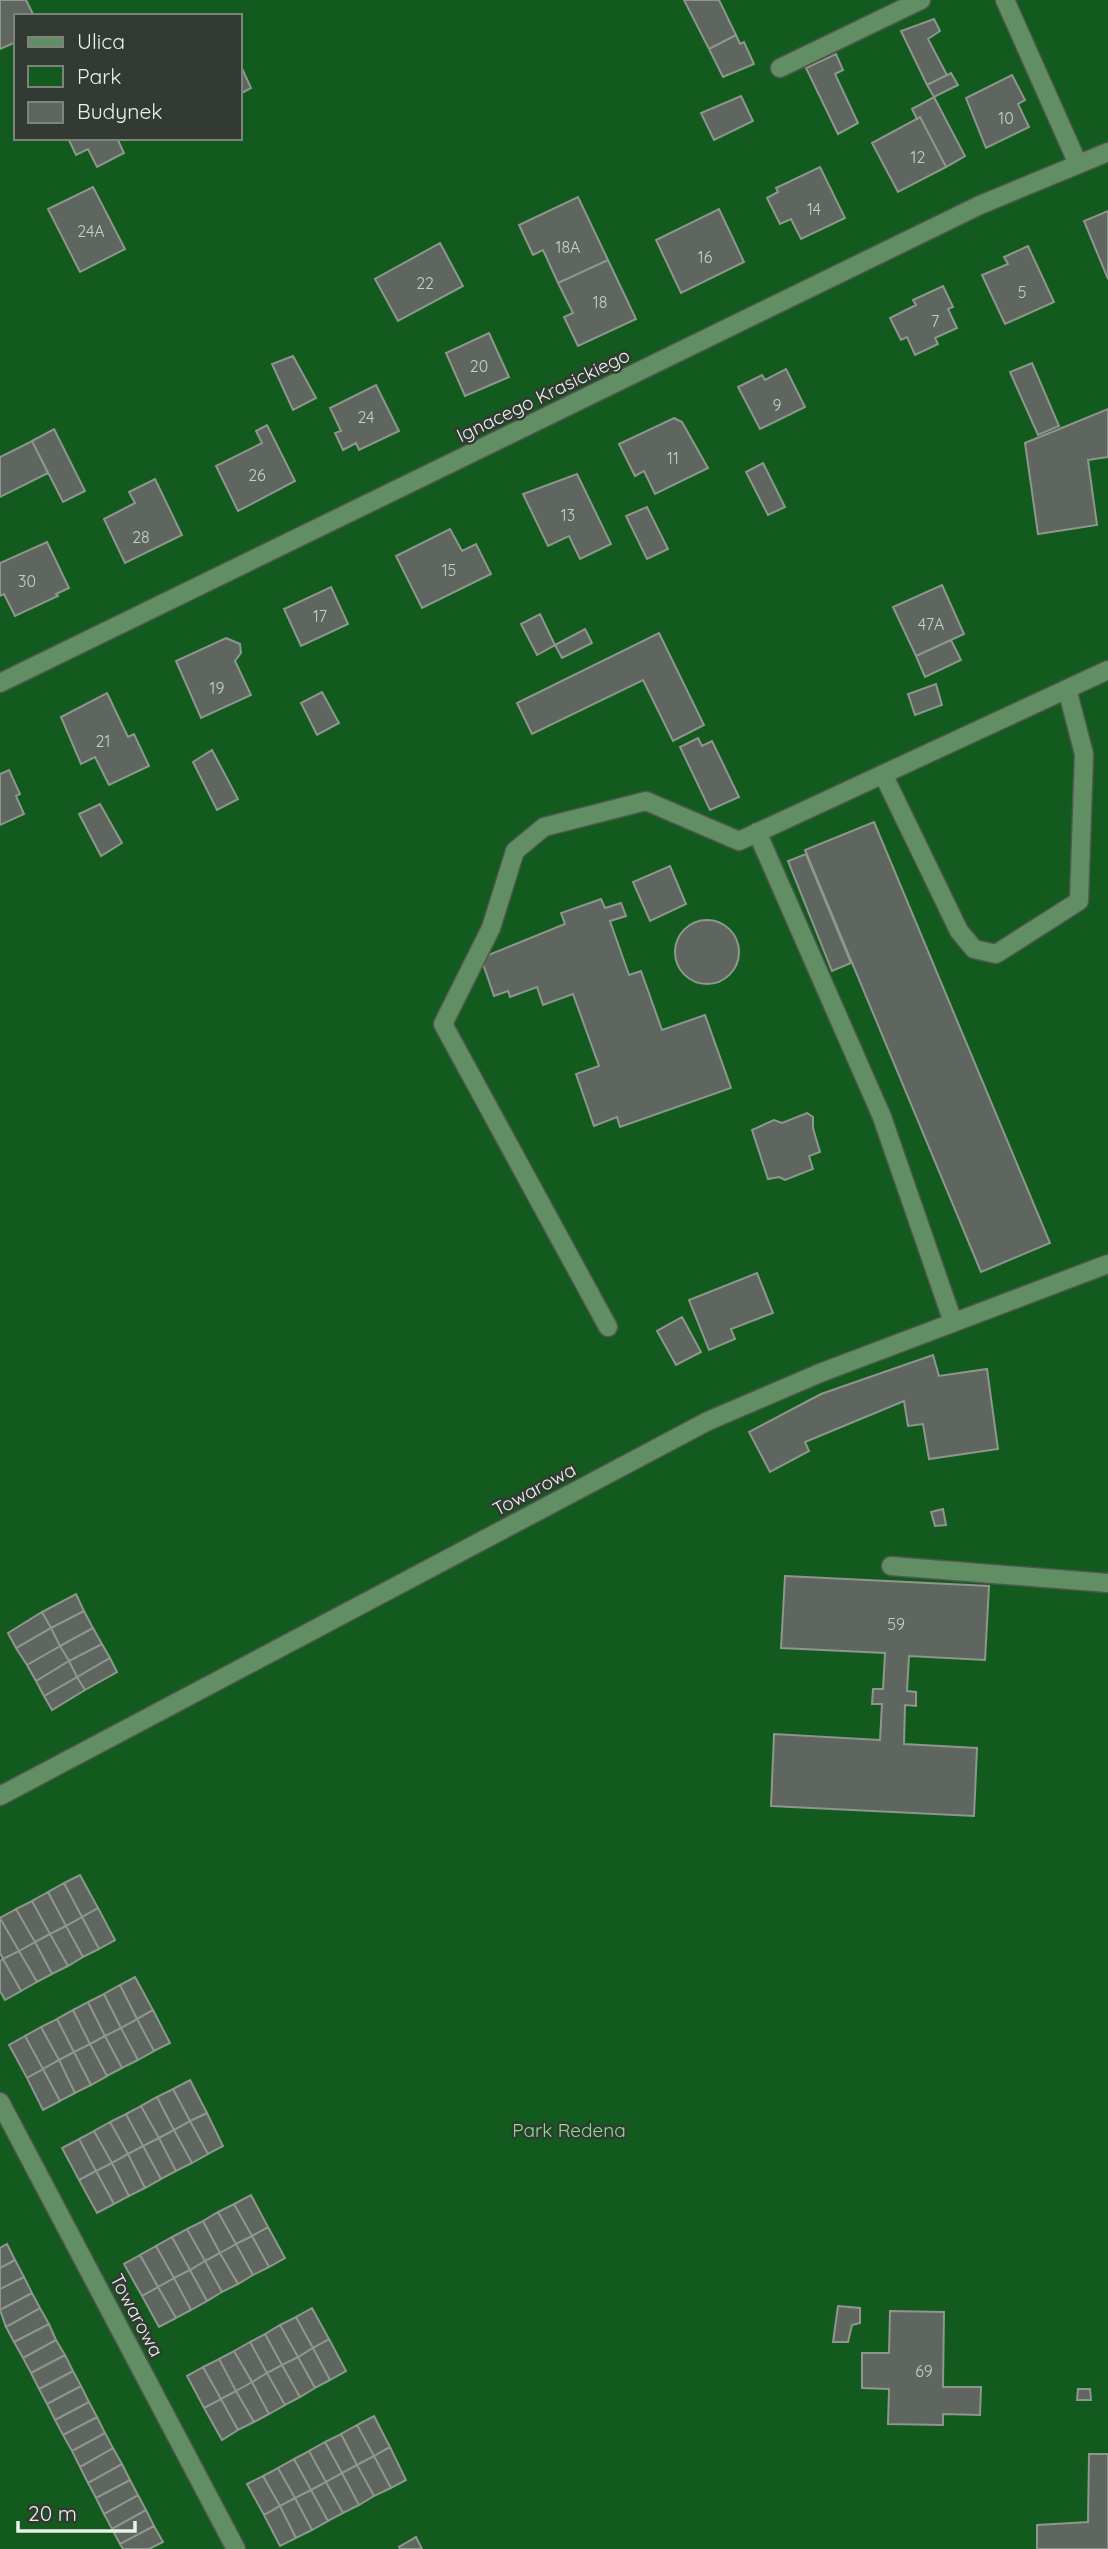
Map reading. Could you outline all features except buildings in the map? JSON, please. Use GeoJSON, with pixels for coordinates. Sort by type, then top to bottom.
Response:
{"type":"FeatureCollection","features":[{"type":"Feature","properties":{"kind":"street"},"geometry":{"type":"LineString","coordinates":[[780,68],[921,0]]}},
{"type":"Feature","properties":{"kind":"street"},"geometry":{"type":"LineString","coordinates":[[1005,0],[1079,164]]}},
{"type":"Feature","properties":{"kind":"street","name":"Ignacego Krasickiego"},"geometry":{"type":"LineString","coordinates":[[0,683],[980,205],[1108,152]]}},
{"type":"Feature","properties":{"kind":"street"},"geometry":{"type":"LineString","coordinates":[[608,1327],[443,1024],[491,928],[515,851],[544,827],[646,801],[740,841],[1108,670]]}},
{"type":"Feature","properties":{"kind":"street"},"geometry":{"type":"LineString","coordinates":[[883,775],[959,931],[974,949],[996,954],[1079,901],[1084,754],[1067,689]]}},
{"type":"Feature","properties":{"kind":"street"},"geometry":{"type":"LineString","coordinates":[[757,832],[882,1117],[953,1322]]}},
{"type":"Feature","properties":{"kind":"street","name":"Towarowa"},"geometry":{"type":"LineString","coordinates":[[0,1796],[708,1420],[820,1373],[1108,1264]]}},
{"type":"Feature","properties":{"kind":"street"},"geometry":{"type":"LineString","coordinates":[[891,1566],[1108,1583]]}},
{"type":"Feature","properties":{"kind":"street","name":"Towarowa"},"geometry":{"type":"LineString","coordinates":[[0,2102],[236,2549]]}},
{"type":"Feature","properties":{"kind":"green space","name":"Park Redena"},"geometry":{"type":"Polygon","coordinates":[[[0,0],[1108,0],[1108,2549],[0,2549],[0,0]]]}}]}
